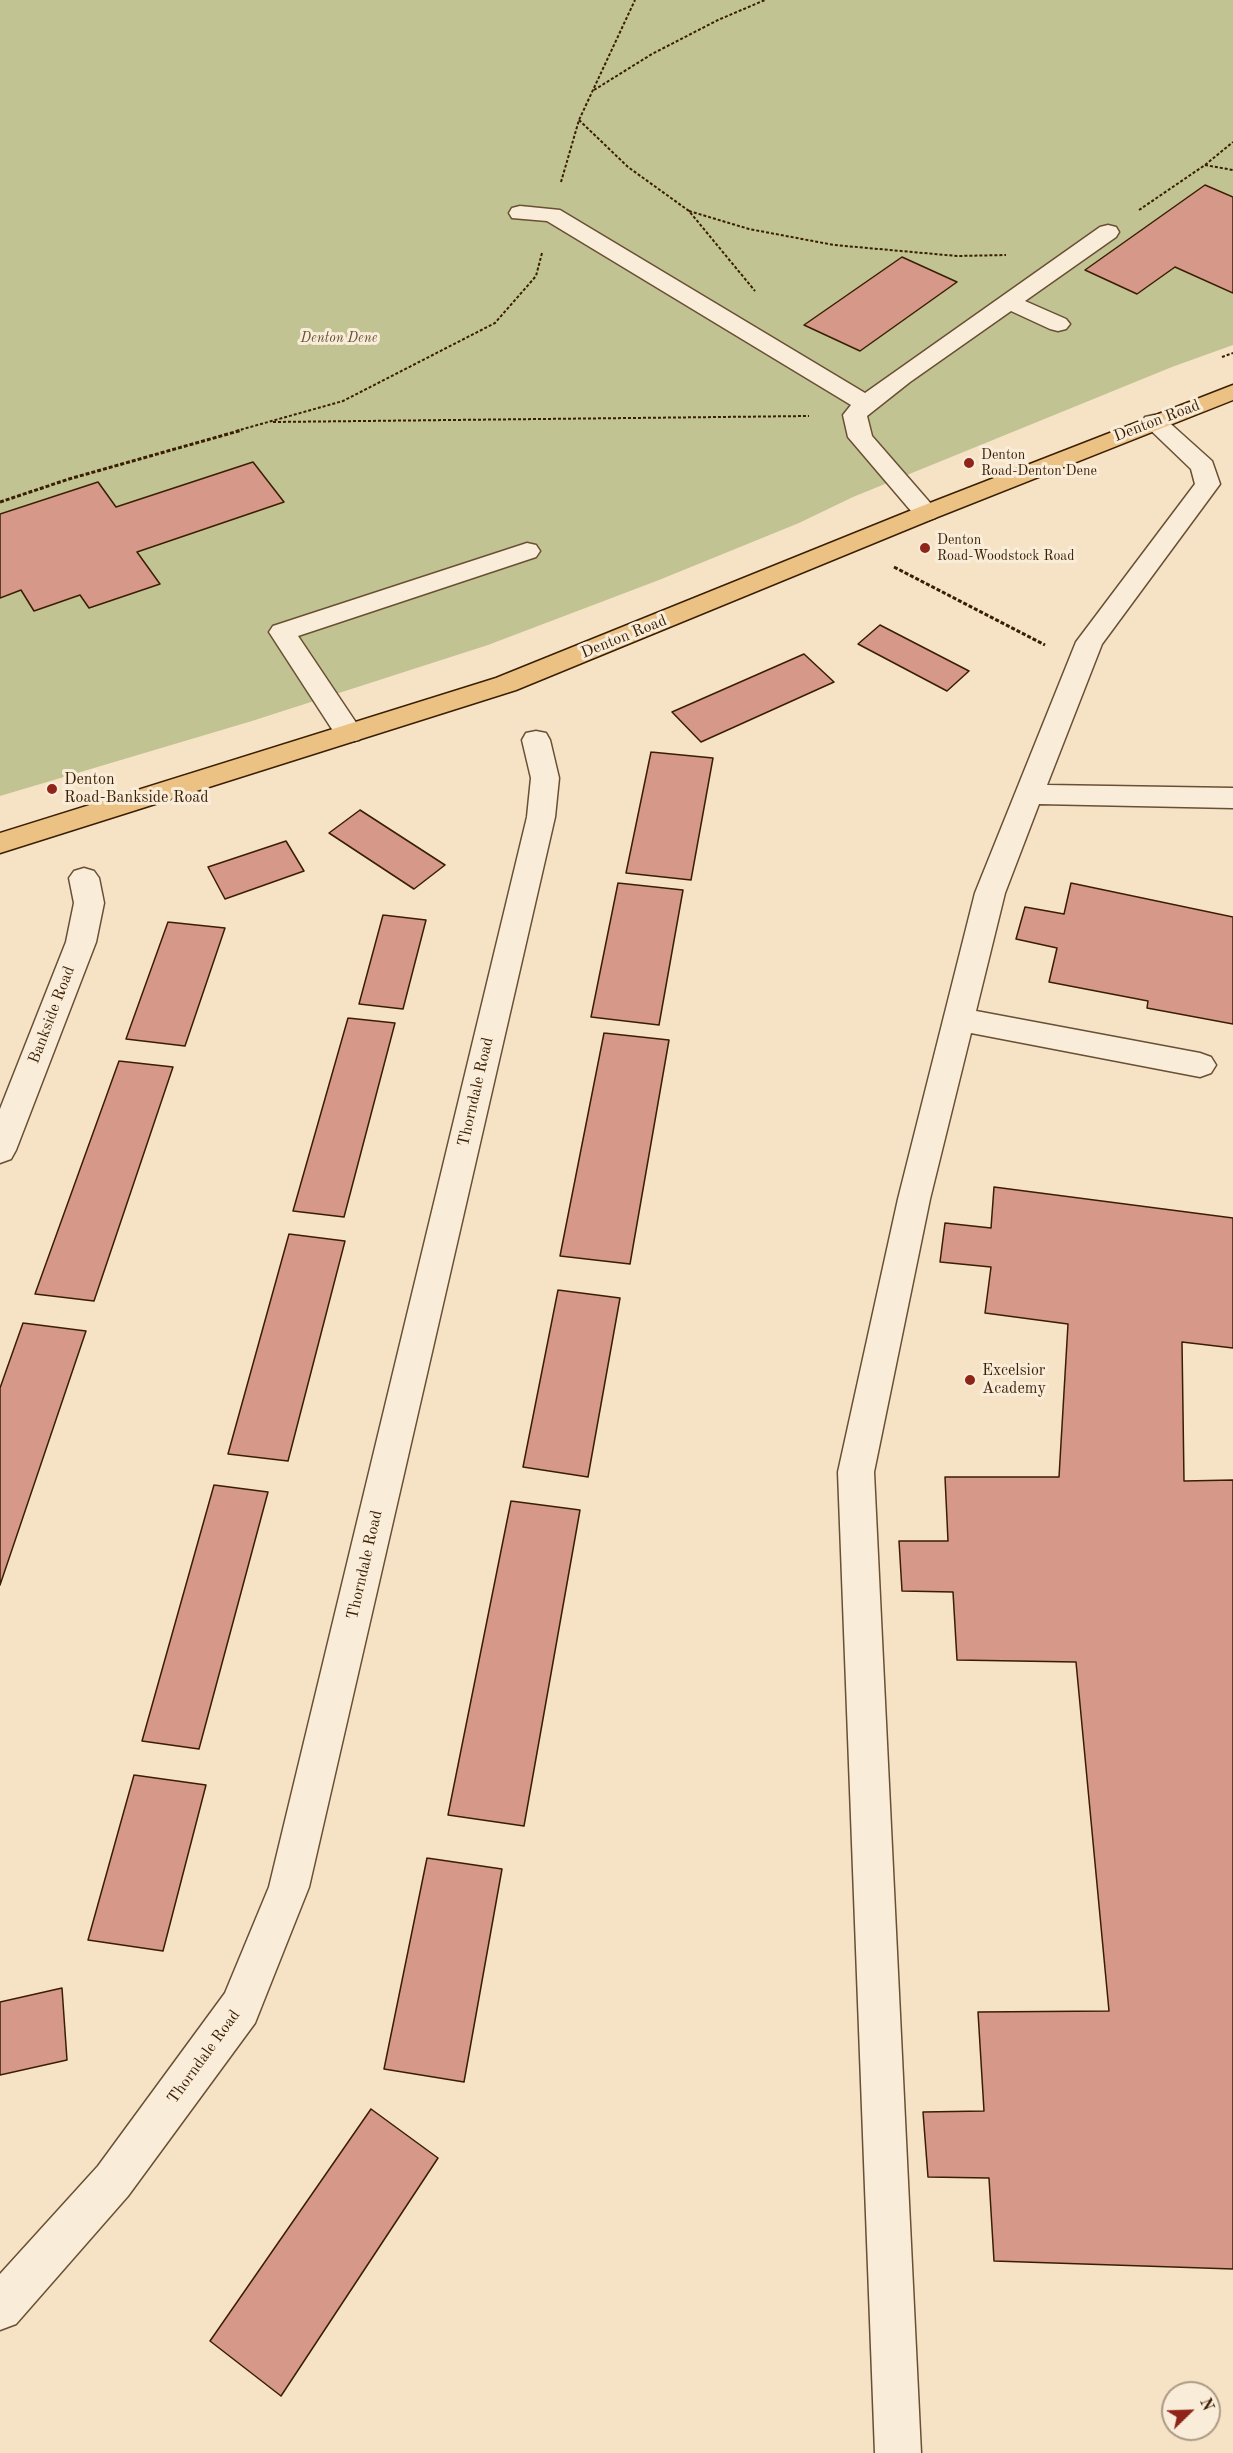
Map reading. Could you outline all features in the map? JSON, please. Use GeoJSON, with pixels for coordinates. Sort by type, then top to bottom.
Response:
{"type":"FeatureCollection","features":[{"type":"Feature","properties":{"kind":"main road","name":"Denton Road"},"geometry":{"type":"LineString","coordinates":[[0,843],[506,684],[926,513],[1233,392]]}},
{"type":"Feature","properties":{"kind":"street"},"geometry":{"type":"LineString","coordinates":[[520,213],[552,214],[860,410]]}},
{"type":"Feature","properties":{"kind":"street"},"geometry":{"type":"LineString","coordinates":[[860,410],[1108,232]]}},
{"type":"Feature","properties":{"kind":"street"},"geometry":{"type":"LineString","coordinates":[[1010,302],[1058,324]]}},
{"type":"Feature","properties":{"kind":"street"},"geometry":{"type":"LineString","coordinates":[[860,410],[860,437],[926,513]]}},
{"type":"Feature","properties":{"kind":"street"},"geometry":{"type":"LineString","coordinates":[[897,2453],[856,1472],[914,1200],[990,893],[1089,642],[1208,484],[1203,466],[1154,422]]}},
{"type":"Feature","properties":{"kind":"street"},"geometry":{"type":"LineString","coordinates":[[349,733],[282,632],[527,551]]}},
{"type":"Feature","properties":{"kind":"street","name":"Thorndale Road"},"geometry":{"type":"LineString","coordinates":[[0,2308],[113,2181],[240,2008],[289,1887],[541,817],[544,778],[536,740]]}},
{"type":"Feature","properties":{"kind":"street"},"geometry":{"type":"LineString","coordinates":[[1028,793],[1062,796],[1233,798]]}},
{"type":"Feature","properties":{"kind":"street","name":"Bankside Road"},"geometry":{"type":"LineString","coordinates":[[0,1150],[81,942],[89,903],[84,878]]}},
{"type":"Feature","properties":{"kind":"street"},"geometry":{"type":"LineString","coordinates":[[959,1019],[1200,1065]]}},
{"type":"Feature","properties":{"kind":"path"},"geometry":{"type":"LineString","coordinates":[[0,502],[69,479],[343,401],[495,323],[536,276],[579,120],[635,0]]}},
{"type":"Feature","properties":{"kind":"path"},"geometry":{"type":"LineString","coordinates":[[593,90],[652,54],[718,20],[765,0]]}},
{"type":"Feature","properties":{"kind":"path"},"geometry":{"type":"LineString","coordinates":[[579,120],[628,167],[689,211],[755,291]]}},
{"type":"Feature","properties":{"kind":"path"},"geometry":{"type":"LineString","coordinates":[[1108,232],[1205,165],[1233,142]]}},
{"type":"Feature","properties":{"kind":"path"},"geometry":{"type":"LineString","coordinates":[[1205,165],[1233,170]]}},
{"type":"Feature","properties":{"kind":"path"},"geometry":{"type":"LineString","coordinates":[[689,211],[749,229],[834,245],[957,256],[1011,255]]}},
{"type":"Feature","properties":{"kind":"path"},"geometry":{"type":"LineString","coordinates":[[1214,359],[1233,353]]}},
{"type":"Feature","properties":{"kind":"path"},"geometry":{"type":"LineString","coordinates":[[267,422],[860,410]]}},
{"type":"Feature","properties":{"kind":"path"},"geometry":{"type":"LineString","coordinates":[[895,567],[1080,663]]}},
{"type":"Feature","properties":{"kind":"green space","name":"Denton Dene"},"geometry":{"type":"Polygon","coordinates":[[[0,0],[1233,0],[1233,345],[1172,367],[853,497],[799,523],[659,580],[488,645],[252,721],[0,796],[0,0]]]}},
{"type":"Feature","properties":{"kind":"building"},"geometry":{"type":"Polygon","coordinates":[[[1205,185],[1233,197],[1233,293],[1175,267],[1137,294],[1085,270],[1205,185]]]}},
{"type":"Feature","properties":{"kind":"building"},"geometry":{"type":"Polygon","coordinates":[[[902,257],[957,282],[860,351],[804,325],[902,257]]]}},
{"type":"Feature","properties":{"kind":"building"},"geometry":{"type":"Polygon","coordinates":[[[253,462],[284,502],[137,552],[160,584],[89,608],[80,595],[34,611],[21,590],[0,598],[0,514],[98,482],[116,507],[253,462]]]}},
{"type":"Feature","properties":{"kind":"building"},"geometry":{"type":"Polygon","coordinates":[[[880,625],[969,671],[947,691],[858,644],[880,625]]]}},
{"type":"Feature","properties":{"kind":"building"},"geometry":{"type":"Polygon","coordinates":[[[804,654],[834,682],[701,742],[672,712],[804,654]]]}},
{"type":"Feature","properties":{"kind":"building"},"geometry":{"type":"Polygon","coordinates":[[[651,752],[713,758],[691,880],[626,873],[651,752]]]}},
{"type":"Feature","properties":{"kind":"building"},"geometry":{"type":"Polygon","coordinates":[[[360,810],[445,865],[414,889],[329,833],[360,810]]]}},
{"type":"Feature","properties":{"kind":"building"},"geometry":{"type":"Polygon","coordinates":[[[286,841],[304,871],[225,899],[208,867],[286,841]]]}},
{"type":"Feature","properties":{"kind":"building"},"geometry":{"type":"Polygon","coordinates":[[[618,883],[683,890],[659,1025],[591,1017],[618,883]]]}},
{"type":"Feature","properties":{"kind":"building"},"geometry":{"type":"Polygon","coordinates":[[[1071,883],[1233,917],[1233,1024],[1147,1008],[1148,1001],[1049,982],[1057,948],[1016,939],[1025,907],[1064,914],[1071,883]]]}},
{"type":"Feature","properties":{"kind":"building"},"geometry":{"type":"Polygon","coordinates":[[[383,915],[426,920],[403,1009],[359,1004],[383,915]]]}},
{"type":"Feature","properties":{"kind":"building"},"geometry":{"type":"Polygon","coordinates":[[[168,922],[225,928],[185,1046],[126,1039],[168,922]]]}},
{"type":"Feature","properties":{"kind":"building"},"geometry":{"type":"Polygon","coordinates":[[[348,1018],[395,1023],[344,1217],[293,1211],[348,1018]]]}},
{"type":"Feature","properties":{"kind":"building"},"geometry":{"type":"Polygon","coordinates":[[[604,1033],[669,1040],[630,1264],[560,1256],[604,1033]]]}},
{"type":"Feature","properties":{"kind":"building"},"geometry":{"type":"Polygon","coordinates":[[[119,1061],[173,1067],[94,1301],[35,1294],[119,1061]]]}},
{"type":"Feature","properties":{"kind":"building"},"geometry":{"type":"Polygon","coordinates":[[[994,1187],[1233,1218],[1233,1348],[1182,1342],[1184,1481],[1233,1480],[1233,2269],[994,2261],[989,2178],[928,2177],[923,2112],[984,2111],[978,2012],[1109,2011],[1076,1662],[957,1660],[953,1592],[902,1591],[899,1541],[948,1541],[945,1477],[1059,1477],[1068,1324],[985,1313],[991,1267],[940,1262],[945,1223],[991,1228],[994,1187]]]}},
{"type":"Feature","properties":{"kind":"building"},"geometry":{"type":"Polygon","coordinates":[[[289,1234],[345,1241],[288,1461],[228,1454],[289,1234]]]}},
{"type":"Feature","properties":{"kind":"building"},"geometry":{"type":"Polygon","coordinates":[[[558,1290],[620,1298],[588,1477],[523,1467],[558,1290]]]}},
{"type":"Feature","properties":{"kind":"building"},"geometry":{"type":"Polygon","coordinates":[[[23,1323],[86,1331],[0,1585],[0,1388],[23,1323]]]}},
{"type":"Feature","properties":{"kind":"building"},"geometry":{"type":"Polygon","coordinates":[[[214,1485],[268,1492],[199,1749],[142,1741],[214,1485]]]}},
{"type":"Feature","properties":{"kind":"building"},"geometry":{"type":"Polygon","coordinates":[[[511,1501],[580,1510],[524,1826],[448,1815],[511,1501]]]}},
{"type":"Feature","properties":{"kind":"building"},"geometry":{"type":"Polygon","coordinates":[[[134,1775],[206,1785],[163,1951],[88,1940],[134,1775]]]}},
{"type":"Feature","properties":{"kind":"building"},"geometry":{"type":"Polygon","coordinates":[[[427,1858],[502,1869],[464,2082],[384,2069],[427,1858]]]}},
{"type":"Feature","properties":{"kind":"building"},"geometry":{"type":"Polygon","coordinates":[[[62,1988],[67,2060],[0,2075],[0,2002],[62,1988]]]}},
{"type":"Feature","properties":{"kind":"building"},"geometry":{"type":"Polygon","coordinates":[[[371,2109],[438,2158],[281,2396],[210,2341],[371,2109]]]}},
{"type":"Feature","properties":{"kind":"place","name":"Denton Road-Denton Dene"},"geometry":{"type":"Point","coordinates":[969,463]}},
{"type":"Feature","properties":{"kind":"place","name":"Denton Road-Woodstock Road"},"geometry":{"type":"Point","coordinates":[925,548]}},
{"type":"Feature","properties":{"kind":"place","name":"Denton Road-Bankside Road"},"geometry":{"type":"Point","coordinates":[52,789]}},
{"type":"Feature","properties":{"kind":"place","name":"Excelsior Academy"},"geometry":{"type":"Point","coordinates":[970,1380]}}]}
